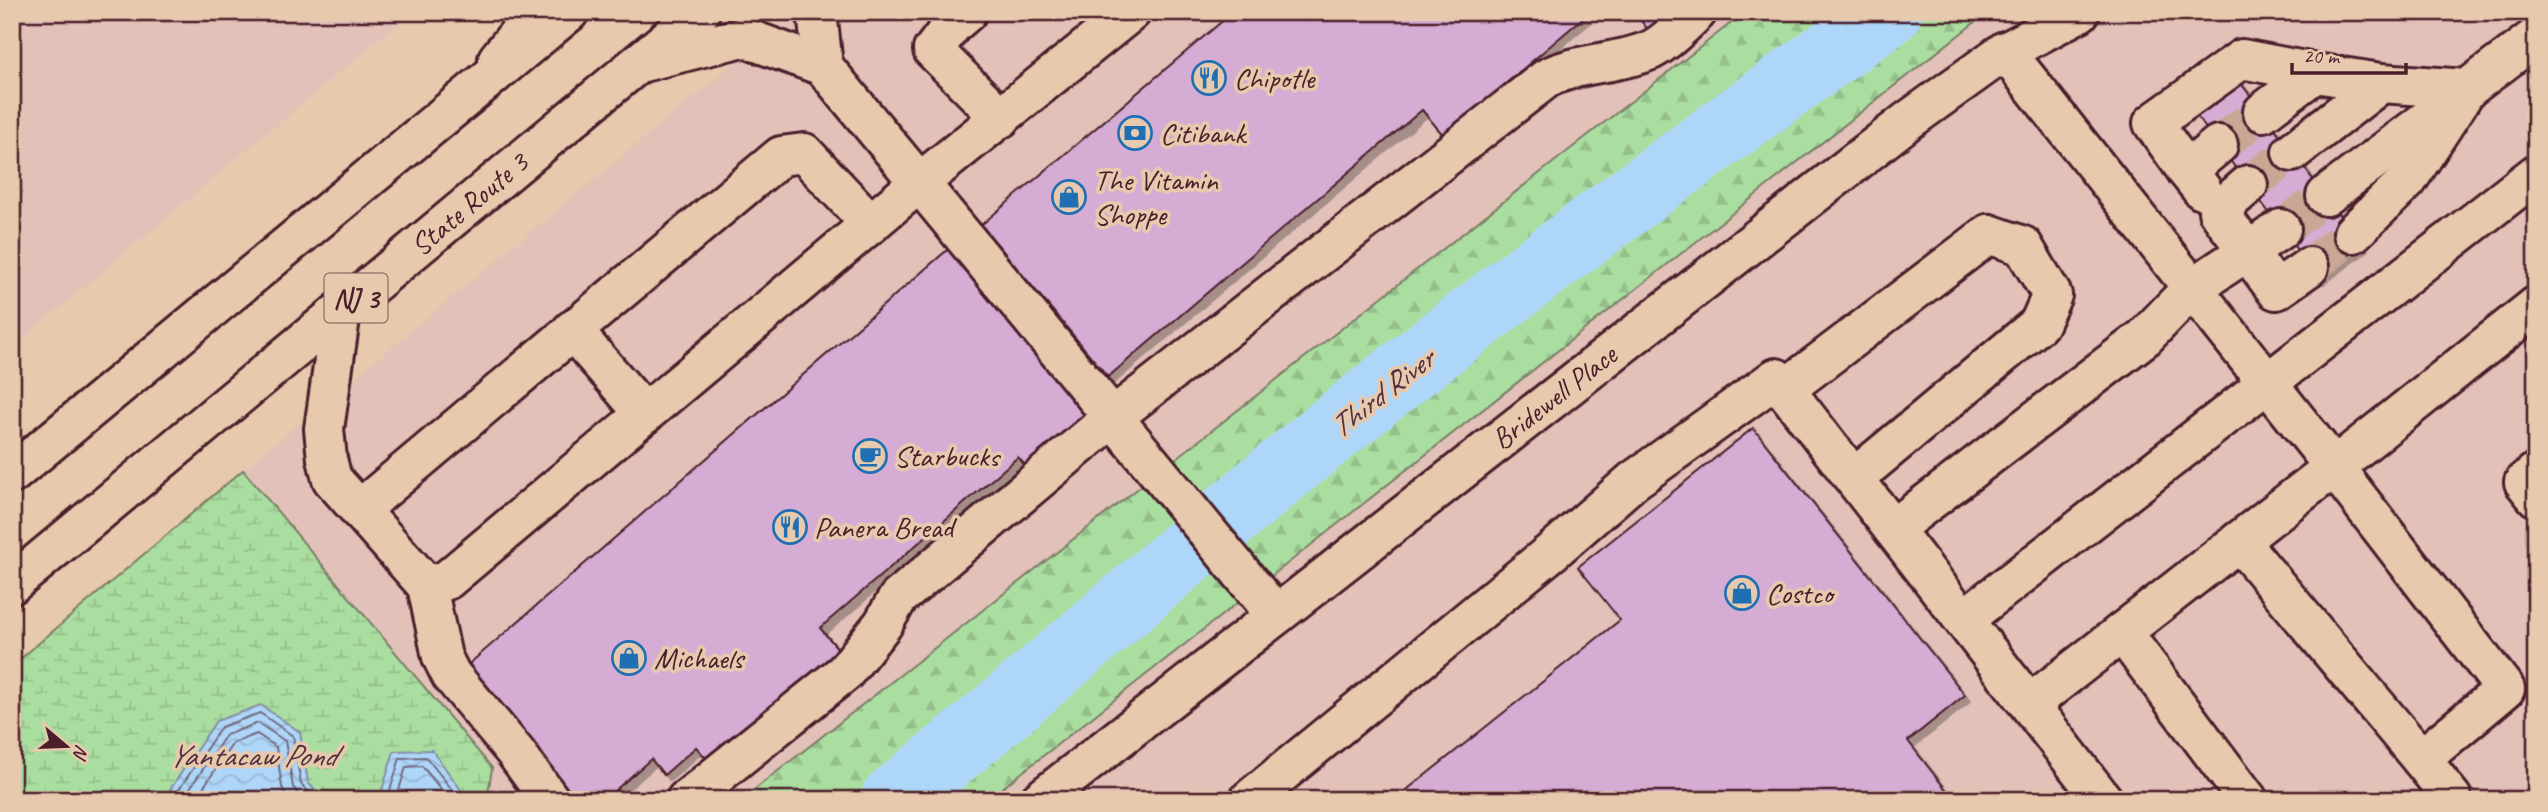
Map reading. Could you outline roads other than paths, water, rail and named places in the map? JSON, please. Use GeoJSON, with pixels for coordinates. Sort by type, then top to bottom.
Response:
{"type":"FeatureCollection","features":[{"type":"Feature","properties":{"kind":"main road"},"geometry":{"type":"LineString","coordinates":[[466,98],[536,12]]}},
{"type":"Feature","properties":{"kind":"main road"},"geometry":{"type":"LineString","coordinates":[[12,474],[569,12]]}},
{"type":"Feature","properties":{"kind":"main road","name":"State Route 3"},"geometry":{"type":"LineString","coordinates":[[12,584],[700,12]]}},
{"type":"Feature","properties":{"kind":"main road"},"geometry":{"type":"LineString","coordinates":[[817,12],[823,66]]}},
{"type":"Feature","properties":{"kind":"main road"},"geometry":{"type":"LineString","coordinates":[[967,12],[953,24],[933,50],[1001,118]]}},
{"type":"Feature","properties":{"kind":"main road"},"geometry":{"type":"LineString","coordinates":[[427,586],[447,580],[919,183],[1131,12]]}},
{"type":"Feature","properties":{"kind":"main road"},"geometry":{"type":"LineString","coordinates":[[686,800],[845,672],[883,624],[898,598],[1112,417],[1547,78],[1564,70],[1653,49],[1697,12]]}},
{"type":"Feature","properties":{"kind":"main road","name":"Bridewell Place"},"geometry":{"type":"LineString","coordinates":[[1040,800],[1909,120],[2005,51],[2080,12]]}},
{"type":"Feature","properties":{"kind":"main road"},"geometry":{"type":"LineString","coordinates":[[639,63],[743,37],[823,66],[1276,615]]}},
{"type":"Feature","properties":{"kind":"main road"},"geometry":{"type":"LineString","coordinates":[[2326,196],[2536,37]]}},
{"type":"Feature","properties":{"kind":"main road"},"geometry":{"type":"LineString","coordinates":[[2005,51],[2334,467],[2505,689],[2421,759]]}},
{"type":"Feature","properties":{"kind":"main road"},"geometry":{"type":"LineString","coordinates":[[2309,267],[2276,290],[2153,123],[2242,59],[2315,74],[2381,83],[2467,89]]}},
{"type":"Feature","properties":{"kind":"main road"},"geometry":{"type":"LineString","coordinates":[[2263,112],[2315,74]]}},
{"type":"Feature","properties":{"kind":"main road"},"geometry":{"type":"LineString","coordinates":[[2292,152],[2381,83]]}},
{"type":"Feature","properties":{"kind":"main road"},"geometry":{"type":"LineString","coordinates":[[2353,233],[2407,181],[2467,89]]}},
{"type":"Feature","properties":{"kind":"main road"},"geometry":{"type":"LineString","coordinates":[[2187,170],[2218,145]]}},
{"type":"Feature","properties":{"kind":"main road"},"geometry":{"type":"LineString","coordinates":[[359,510],[781,156],[804,153],[871,224]]}},
{"type":"Feature","properties":{"kind":"main road"},"geometry":{"type":"LineString","coordinates":[[1964,619],[2536,174]]}},
{"type":"Feature","properties":{"kind":"main road"},"geometry":{"type":"LineString","coordinates":[[2218,211],[2248,185]]}},
{"type":"Feature","properties":{"kind":"main road"},"geometry":{"type":"LineString","coordinates":[[1893,529],[2145,337],[2192,288],[2281,229]]}},
{"type":"Feature","properties":{"kind":"main road"},"geometry":{"type":"LineString","coordinates":[[1785,389],[1989,234],[2023,246],[2052,295],[2039,324],[1854,478]]}},
{"type":"Feature","properties":{"kind":"main road"},"geometry":{"type":"LineString","coordinates":[[2030,704],[2536,306]]}},
{"type":"Feature","properties":{"kind":"main road"},"geometry":{"type":"LineString","coordinates":[[341,310],[324,429],[332,479],[427,586],[442,657],[451,676],[516,753],[550,800]]}},
{"type":"Feature","properties":{"kind":"main road"},"geometry":{"type":"LineString","coordinates":[[572,330],[645,414]]}},
{"type":"Feature","properties":{"kind":"main road"},"geometry":{"type":"LineString","coordinates":[[1249,800],[1554,551],[1633,481],[1776,378],[2103,800]]}},
{"type":"Feature","properties":{"kind":"main road"},"geometry":{"type":"LineString","coordinates":[[2536,472],[2524,482],[2536,497]]}},
{"type":"Feature","properties":{"kind":"main road"},"geometry":{"type":"LineString","coordinates":[[2239,541],[2421,759],[2452,798],[2450,800]]}},
{"type":"Feature","properties":{"kind":"main road"},"geometry":{"type":"LineString","coordinates":[[2122,632],[2248,800]]}},
{"type":"Feature","properties":{"kind":"water","name":"Yantacaw Pond"},"geometry":{"type":"Polygon","coordinates":[[[261,705],[300,732],[308,783],[326,800],[163,800],[216,721],[261,705]]]}},
{"type":"Feature","properties":{"kind":"water","name":"Yantacaw Pond"},"geometry":{"type":"Polygon","coordinates":[[[432,750],[461,790],[461,800],[379,800],[394,751],[432,750]]]}},
{"type":"Feature","properties":{"kind":"waterway","name":"Third River"},"geometry":{"type":"LineString","coordinates":[[894,800],[1365,403],[1587,232],[1888,12]]}},
{"type":"Feature","properties":{"kind":"tunnel"},"geometry":{"type":"LineString","coordinates":[[2218,145],[2263,112]]}},
{"type":"Feature","properties":{"kind":"tunnel"},"geometry":{"type":"LineString","coordinates":[[2248,185],[2292,152]]}},
{"type":"Feature","properties":{"kind":"tunnel"},"geometry":{"type":"LineString","coordinates":[[2281,229],[2326,196]]}},
{"type":"Feature","properties":{"kind":"tunnel"},"geometry":{"type":"LineString","coordinates":[[2309,267],[2353,233]]}},
{"type":"Feature","properties":{"kind":"place","name":"Chipotle"},"geometry":{"type":"Point","coordinates":[1209,78]}},
{"type":"Feature","properties":{"kind":"place","name":"Citibank"},"geometry":{"type":"Point","coordinates":[1135,133]}},
{"type":"Feature","properties":{"kind":"place","name":"The Vitamin Shoppe"},"geometry":{"type":"Point","coordinates":[1069,197]}},
{"type":"Feature","properties":{"kind":"place","name":"Starbucks"},"geometry":{"type":"Point","coordinates":[870,456]}},
{"type":"Feature","properties":{"kind":"place","name":"Panera Bread"},"geometry":{"type":"Point","coordinates":[790,527]}},
{"type":"Feature","properties":{"kind":"place","name":"Costco"},"geometry":{"type":"Point","coordinates":[1742,593]}},
{"type":"Feature","properties":{"kind":"place","name":"Michaels"},"geometry":{"type":"Point","coordinates":[629,658]}}]}
